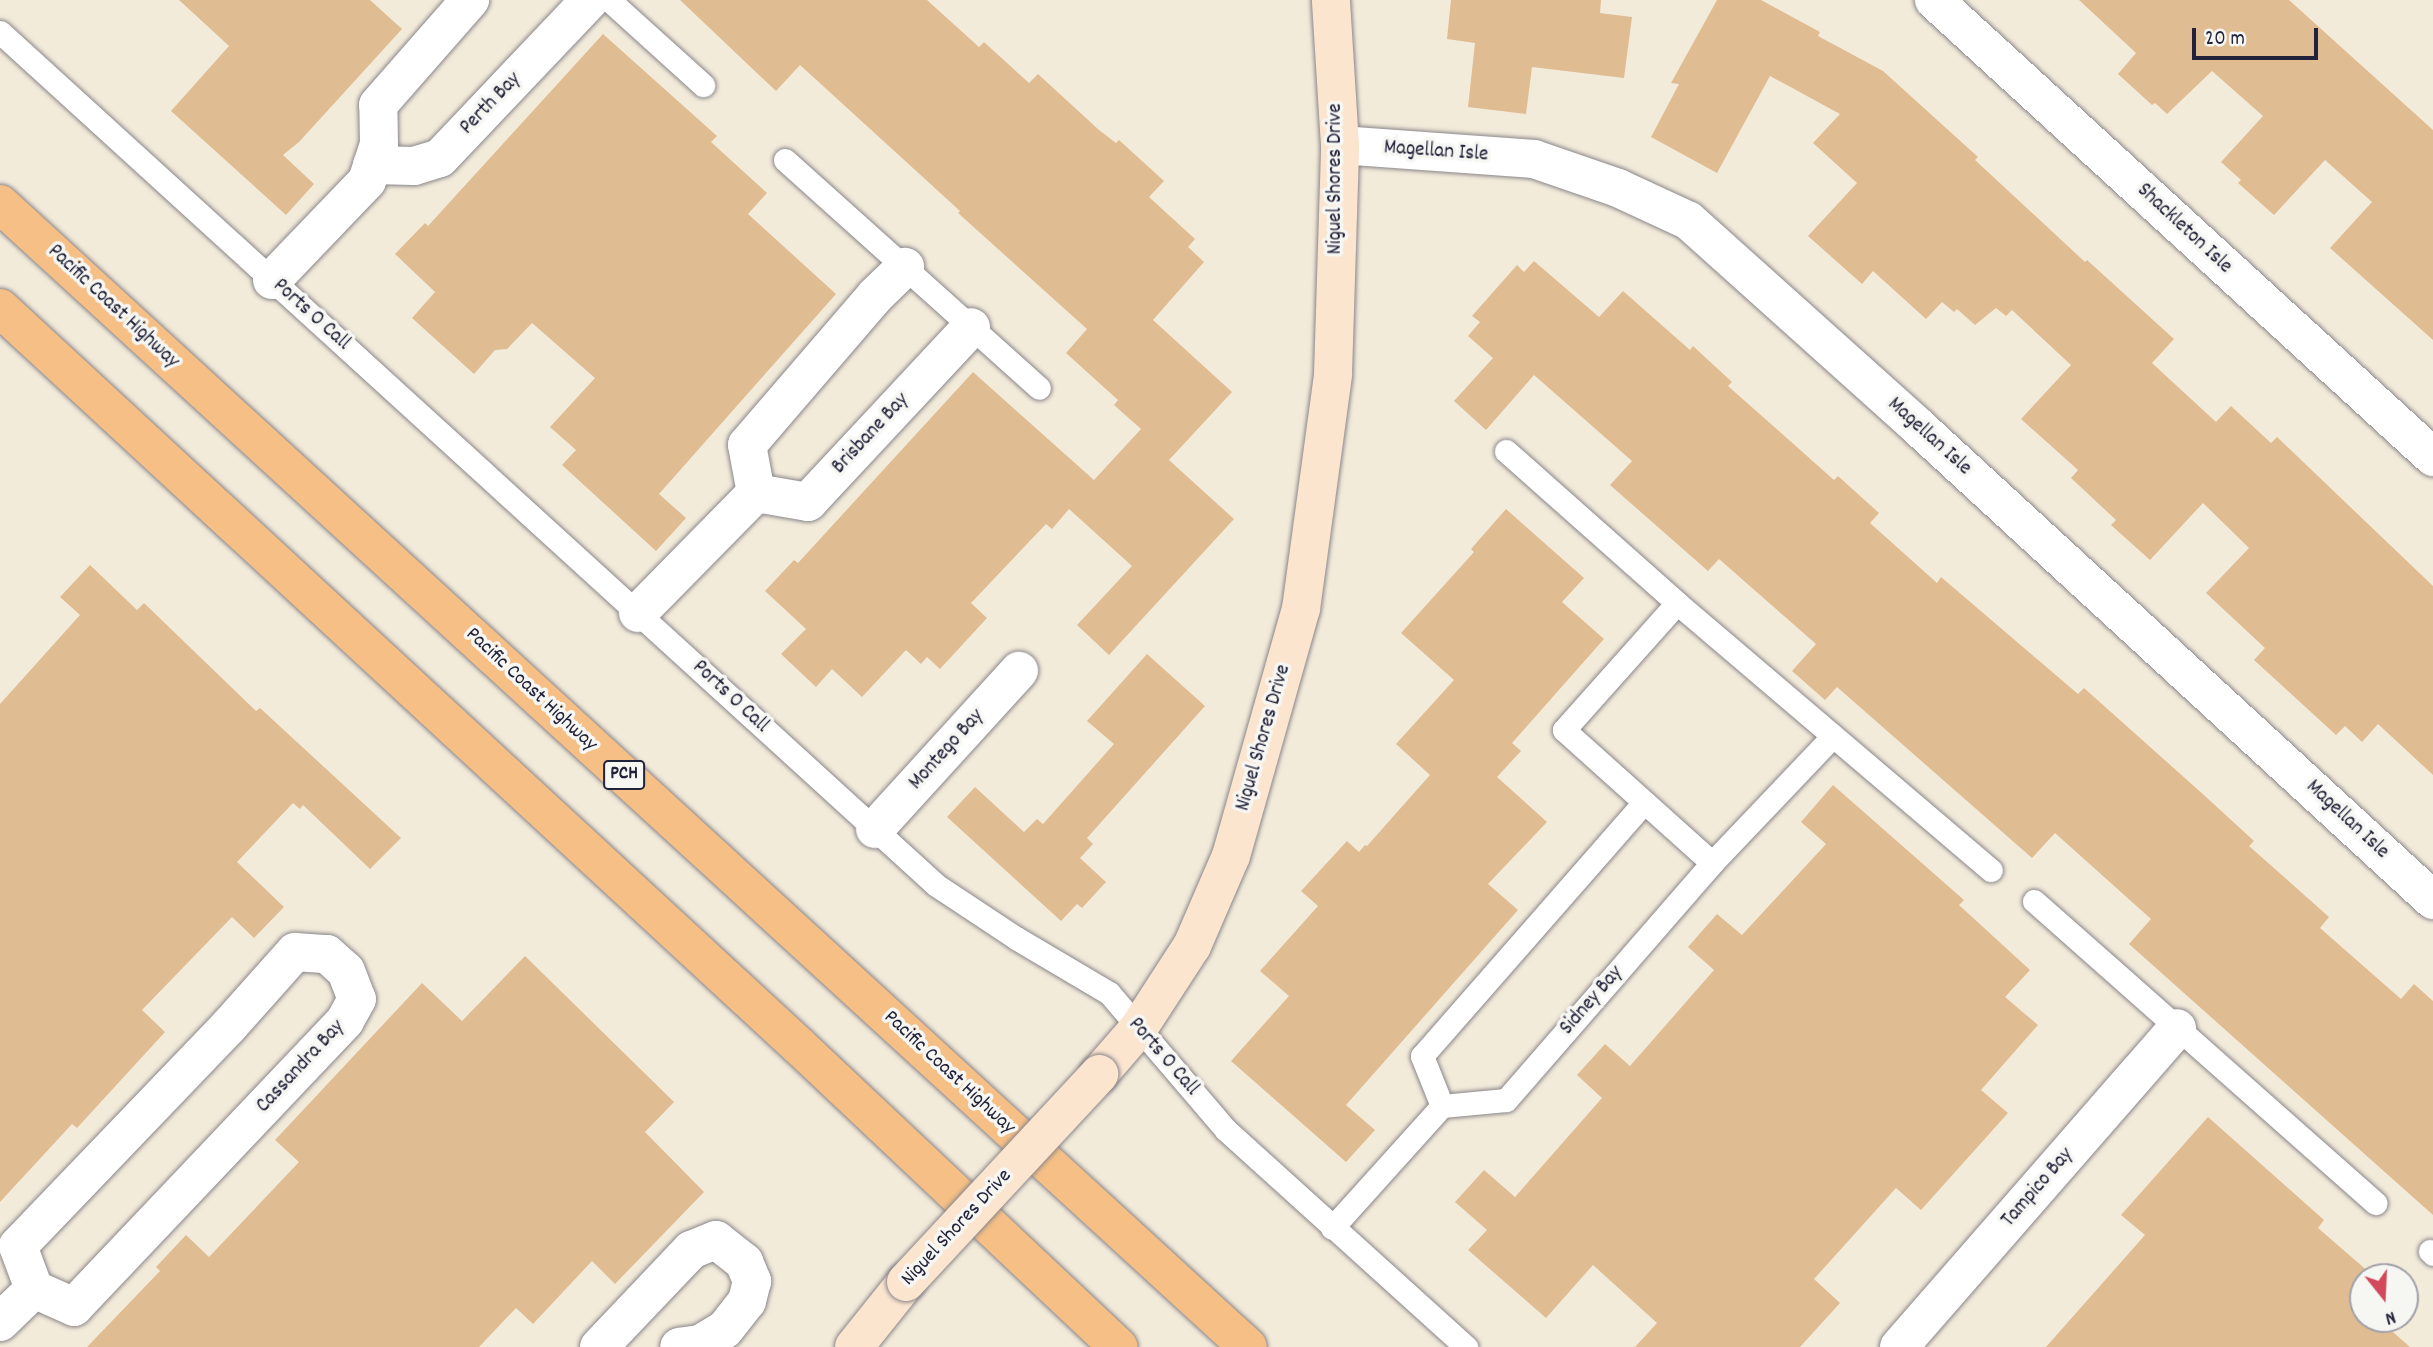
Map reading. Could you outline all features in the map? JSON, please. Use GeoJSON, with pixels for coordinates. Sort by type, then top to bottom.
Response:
{"type":"FeatureCollection","features":[{"type":"Feature","properties":{"kind":"highway","name":"Pacific Coast Highway"},"geometry":{"type":"LineString","coordinates":[[0,204],[1248,1347]]}},
{"type":"Feature","properties":{"kind":"highway"},"geometry":{"type":"LineString","coordinates":[[0,308],[799,1046],[1118,1347]]}},
{"type":"Feature","properties":{"kind":"street"},"geometry":{"type":"LineString","coordinates":[[272,280],[367,181],[379,144],[378,105],[470,0]]}},
{"type":"Feature","properties":{"kind":"street","name":"Perth Bay"},"geometry":{"type":"LineString","coordinates":[[372,164],[414,166],[439,158],[590,0]]}},
{"type":"Feature","properties":{"kind":"street","name":"Niguel Shores Drive"},"geometry":{"type":"LineString","coordinates":[[854,1347],[906,1282],[1138,1029],[1192,946],[1231,856],[1300,609],[1332,374],[1340,145],[1331,0]]}},
{"type":"Feature","properties":{"kind":"street","name":"Shackleton Isle"},"geometry":{"type":"LineString","coordinates":[[1934,0],[2433,457]]}},
{"type":"Feature","properties":{"kind":"street","name":"Magellan Isle"},"geometry":{"type":"LineString","coordinates":[[1340,145],[1534,159],[1618,188],[1689,221],[1914,423],[2433,900]]}},
{"type":"Feature","properties":{"kind":"street"},"geometry":{"type":"LineString","coordinates":[[638,612],[755,493],[747,445],[875,296],[905,267]]}},
{"type":"Feature","properties":{"kind":"street","name":"Brisbane Bay"},"geometry":{"type":"LineString","coordinates":[[755,493],[808,502],[971,327]]}},
{"type":"Feature","properties":{"kind":"street","name":"Montego Bay"},"geometry":{"type":"LineString","coordinates":[[875,830],[1019,671]]}},
{"type":"Feature","properties":{"kind":"street","name":"Cassandra Bay"},"geometry":{"type":"LineString","coordinates":[[295,952],[327,954],[346,971],[357,999],[345,1021],[74,1307],[34,1289],[18,1246],[229,1026],[295,952]]}},
{"type":"Feature","properties":{"kind":"street","name":"Tampico Bay"},"geometry":{"type":"LineString","coordinates":[[1899,1347],[2177,1028]]}},
{"type":"Feature","properties":{"kind":"street"},"geometry":{"type":"LineString","coordinates":[[599,1347],[691,1250],[716,1240],[744,1262],[752,1281],[747,1301],[725,1329],[700,1344],[679,1347]]}},
{"type":"Feature","properties":{"kind":"street"},"geometry":{"type":"LineString","coordinates":[[0,1322],[34,1289]]}},
{"type":"Feature","properties":{"kind":"street"},"geometry":{"type":"LineString","coordinates":[[635,1310],[671,1347]]}},
{"type":"Feature","properties":{"kind":"lane"},"geometry":{"type":"LineString","coordinates":[[609,0],[703,85]]}},
{"type":"Feature","properties":{"kind":"lane","name":"Ports O Call"},"geometry":{"type":"LineString","coordinates":[[0,32],[936,885],[1016,938],[1109,993],[1226,1130],[1466,1347]]}},
{"type":"Feature","properties":{"kind":"lane"},"geometry":{"type":"LineString","coordinates":[[785,160],[1039,388]]}},
{"type":"Feature","properties":{"kind":"lane"},"geometry":{"type":"LineString","coordinates":[[1506,451],[1677,603],[1991,870]]}},
{"type":"Feature","properties":{"kind":"lane"},"geometry":{"type":"LineString","coordinates":[[1677,603],[1564,730],[1712,863]]}},
{"type":"Feature","properties":{"kind":"lane","name":"Sidney Bay"},"geometry":{"type":"LineString","coordinates":[[1442,1106],[1506,1100],[1712,863],[1833,736]]}},
{"type":"Feature","properties":{"kind":"lane"},"geometry":{"type":"LineString","coordinates":[[1332,1228],[1442,1106],[1422,1056],[1644,802]]}},
{"type":"Feature","properties":{"kind":"lane"},"geometry":{"type":"LineString","coordinates":[[2034,901],[2375,1203]]}},
{"type":"Feature","properties":{"kind":"building"},"geometry":{"type":"Polygon","coordinates":[[[179,0],[370,0],[402,29],[299,142],[283,155],[314,184],[286,215],[171,111],[229,46],[179,0]]]}},
{"type":"Feature","properties":{"kind":"building"},"geometry":{"type":"Polygon","coordinates":[[[680,0],[927,0],[979,47],[984,42],[1029,83],[1038,74],[1099,130],[1116,143],[1119,140],[1164,181],[1149,197],[1195,239],[1188,247],[1204,262],[1153,320],[1232,392],[1169,460],[1234,519],[1109,655],[1077,625],[1132,566],[1069,509],[1052,529],[1046,524],[971,603],[987,618],[940,669],[927,657],[921,664],[906,650],[862,697],[832,669],[816,687],[781,654],[806,629],[765,591],[794,560],[798,563],[973,372],[1094,480],[1141,429],[1114,405],[1118,400],[1066,353],[1087,329],[800,65],[776,91],[680,0]]]}},
{"type":"Feature","properties":{"kind":"building"},"geometry":{"type":"Polygon","coordinates":[[[1451,0],[1601,0],[1600,13],[1632,17],[1624,78],[1532,67],[1526,114],[1468,107],[1475,43],[1447,39],[1451,0]]]}},
{"type":"Feature","properties":{"kind":"building"},"geometry":{"type":"Polygon","coordinates":[[[1717,0],[1761,0],[1820,32],[1818,36],[1883,71],[1978,157],[1975,160],[2085,262],[2087,260],[2174,339],[2152,363],[2216,422],[2231,406],[2271,443],[2277,437],[2433,586],[2433,775],[2378,724],[2362,742],[2345,726],[2336,735],[2254,660],[2265,648],[2206,593],[2249,548],[2203,503],[2150,560],[2111,525],[2116,520],[2071,478],[2078,470],[2021,419],[2071,365],[2012,310],[2006,316],[1996,308],[1975,325],[1957,309],[1954,312],[1942,302],[1926,319],[1873,271],[1862,284],[1808,236],[1857,183],[1813,143],[1840,114],[1770,76],[1717,173],[1651,137],[1679,84],[1671,83],[1717,0]]]}},
{"type":"Feature","properties":{"kind":"building"},"geometry":{"type":"Polygon","coordinates":[[[2079,0],[2289,0],[2433,130],[2433,340],[2330,248],[2372,202],[2325,160],[2274,215],[2238,183],[2241,180],[2221,162],[2263,116],[2212,71],[2167,114],[2155,103],[2152,105],[2118,74],[2136,53],[2079,0]]]}},
{"type":"Feature","properties":{"kind":"building"},"geometry":{"type":"Polygon","coordinates":[[[603,34],[717,136],[711,142],[767,193],[748,214],[836,294],[659,494],[686,518],[656,551],[562,465],[576,450],[550,427],[595,378],[532,323],[507,349],[495,350],[474,374],[412,318],[435,292],[395,254],[425,223],[428,226],[603,34]]]}},
{"type":"Feature","properties":{"kind":"building"},"geometry":{"type":"Polygon","coordinates":[[[1534,261],[1599,317],[1623,291],[1690,350],[1693,346],[1732,382],[1728,386],[1834,480],[1838,476],[1879,513],[1870,523],[1937,583],[1941,577],[2078,694],[2084,688],[2254,841],[2249,846],[2329,917],[2320,928],[2401,999],[2414,984],[2433,1001],[2433,1215],[2129,944],[2151,919],[2055,833],[2032,858],[1837,687],[1825,700],[1792,671],[1816,644],[1719,559],[1708,571],[1610,485],[1632,461],[1534,375],[1486,430],[1454,401],[1493,358],[1468,336],[1480,322],[1472,316],[1517,265],[1524,272],[1534,261]]]}},
{"type":"Feature","properties":{"kind":"building"},"geometry":{"type":"Polygon","coordinates":[[[1506,509],[1584,578],[1562,602],[1604,639],[1512,743],[1521,751],[1497,777],[1547,822],[1488,884],[1518,910],[1346,1105],[1375,1130],[1346,1162],[1231,1061],[1289,996],[1260,971],[1318,906],[1301,891],[1347,841],[1359,852],[1367,846],[1430,775],[1396,744],[1454,680],[1401,633],[1474,552],[1471,549],[1506,509]]]}},
{"type":"Feature","properties":{"kind":"building"},"geometry":{"type":"Polygon","coordinates":[[[90,565],[137,610],[144,603],[256,711],[260,708],[401,838],[370,869],[303,805],[300,809],[293,803],[237,862],[284,907],[254,938],[232,917],[142,1010],[165,1032],[77,1128],[72,1124],[0,1202],[0,704],[80,615],[60,597],[90,565]]]}},
{"type":"Feature","properties":{"kind":"building"},"geometry":{"type":"Polygon","coordinates":[[[1147,654],[1205,706],[1087,838],[1093,844],[1080,858],[1106,882],[1082,908],[1077,904],[1061,921],[947,817],[975,787],[1024,832],[1037,819],[1043,824],[1114,744],[1087,721],[1147,654]]]}},
{"type":"Feature","properties":{"kind":"building"},"geometry":{"type":"Polygon","coordinates":[[[1833,785],[1964,900],[1959,905],[2030,970],[2005,997],[2038,1025],[1981,1090],[2008,1113],[1921,1210],[1896,1188],[1814,1279],[1840,1303],[1800,1347],[1635,1347],[1657,1323],[1593,1265],[1546,1318],[1468,1250],[1487,1230],[1455,1202],[1484,1170],[1515,1197],[1602,1098],[1577,1075],[1605,1044],[1630,1066],[1714,970],[1688,947],[1717,914],[1742,935],[1826,844],[1801,822],[1833,785]]]}},
{"type":"Feature","properties":{"kind":"building"},"geometry":{"type":"Polygon","coordinates":[[[525,956],[674,1102],[645,1132],[704,1192],[615,1284],[592,1261],[533,1324],[516,1308],[479,1347],[87,1347],[160,1271],[156,1267],[186,1235],[209,1257],[299,1162],[275,1140],[422,983],[462,1021],[525,956]]]}},
{"type":"Feature","properties":{"kind":"building"},"geometry":{"type":"Polygon","coordinates":[[[2208,1117],[2324,1220],[2318,1228],[2358,1263],[2349,1263],[2349,1333],[2394,1333],[2410,1347],[2046,1347],[2145,1235],[2121,1215],[2208,1117]]]}}]}
